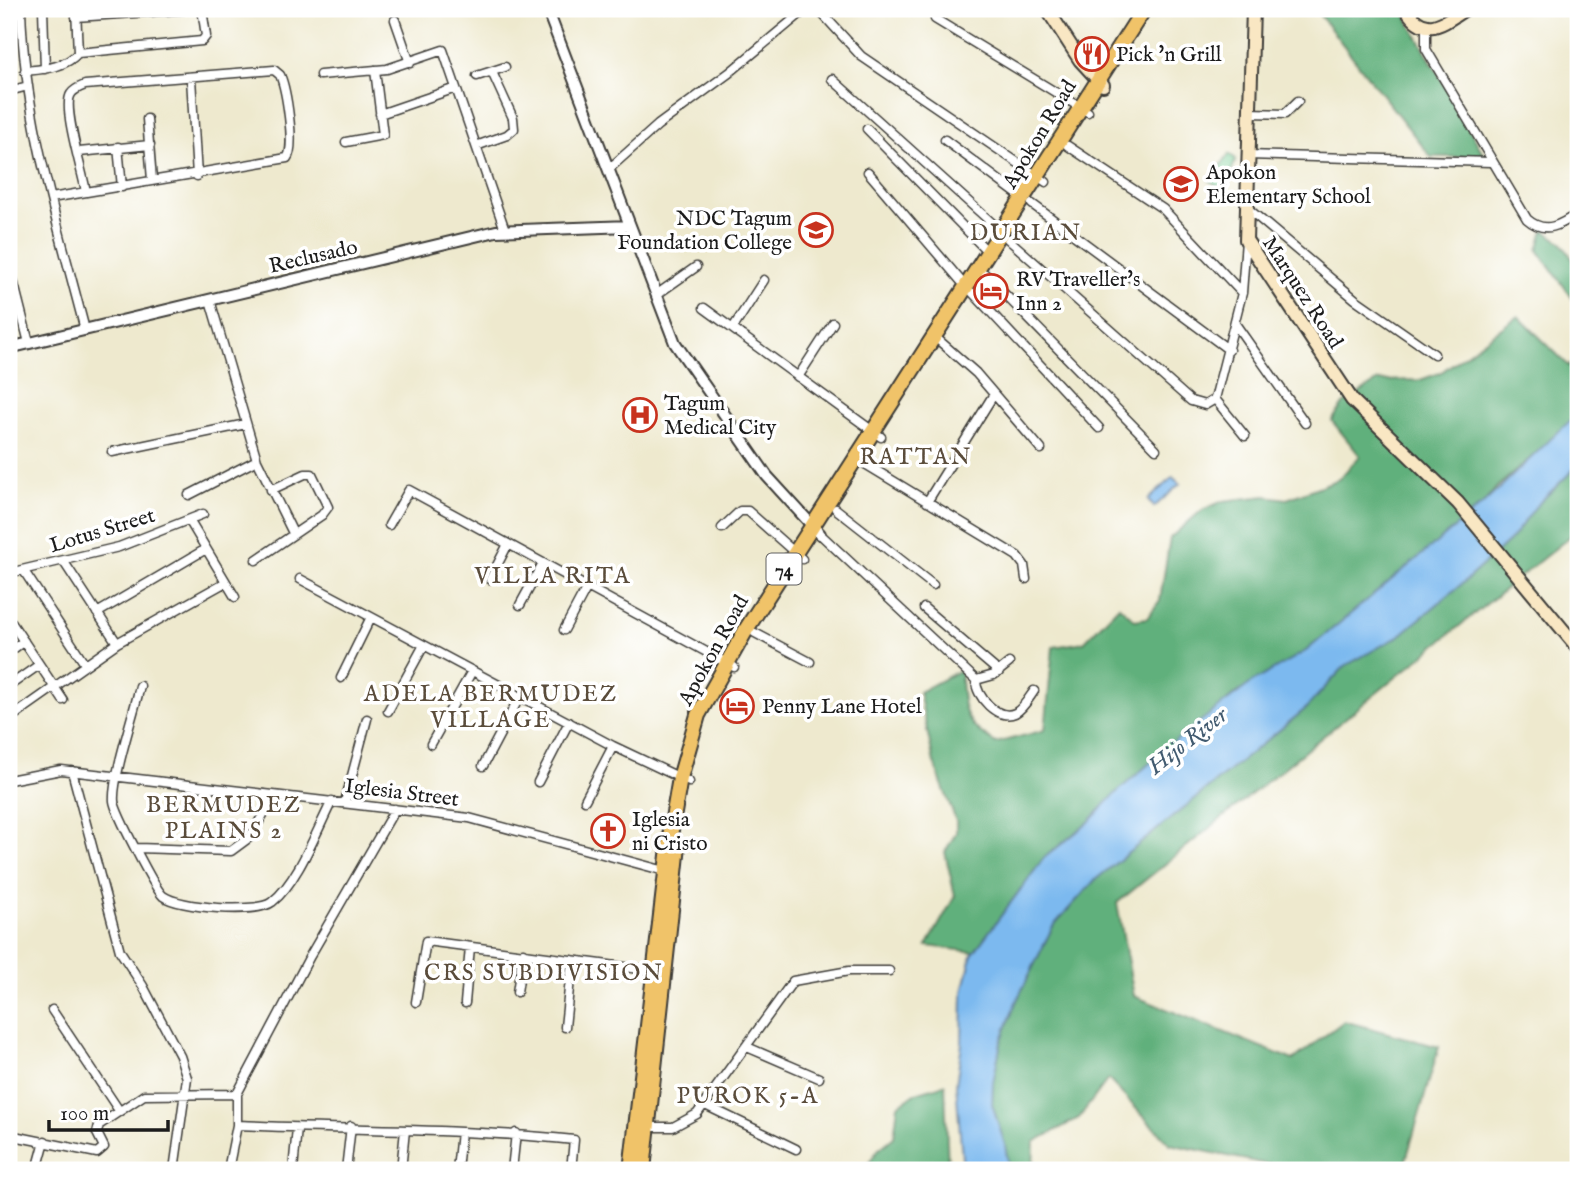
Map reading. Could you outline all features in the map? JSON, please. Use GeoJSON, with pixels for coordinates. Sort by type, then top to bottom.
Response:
{"type":"FeatureCollection","features":[{"type":"Feature","properties":{"kind":"highway","name":"Apokon Road"},"geometry":{"type":"LineString","coordinates":[[970,290],[985,274],[1005,236],[1144,9]]}},
{"type":"Feature","properties":{"kind":"highway","name":"Apokon Road"},"geometry":{"type":"LineString","coordinates":[[1042,179],[1068,146],[1084,110]]}},
{"type":"Feature","properties":{"kind":"highway","name":"Apokon Road"},"geometry":{"type":"LineString","coordinates":[[817,531],[970,290],[989,253],[1005,236]]}},
{"type":"Feature","properties":{"kind":"highway","name":"Apokon Road"},"geometry":{"type":"LineString","coordinates":[[631,1170],[640,1126],[670,872],[685,780],[693,754],[705,719],[731,665],[798,556],[836,509],[861,461]]}},
{"type":"Feature","properties":{"kind":"highway","name":"Apokon Road"},"geometry":{"type":"LineString","coordinates":[[731,665],[755,633],[798,556]]}},
{"type":"Feature","properties":{"kind":"highway","name":"Apokon Road"},"geometry":{"type":"LineString","coordinates":[[640,1126],[643,1170]]}},
{"type":"Feature","properties":{"kind":"main road"},"geometry":{"type":"LineString","coordinates":[[1047,9],[1100,83]]}},
{"type":"Feature","properties":{"kind":"main road","name":"Marquez Road"},"geometry":{"type":"LineString","coordinates":[[1253,9],[1246,240],[1352,400],[1458,503],[1578,648]]}},
{"type":"Feature","properties":{"kind":"main road"},"geometry":{"type":"LineString","coordinates":[[1406,9],[1417,23],[1426,27],[1444,23],[1465,9]]}},
{"type":"Feature","properties":{"kind":"street"},"geometry":{"type":"LineString","coordinates":[[21,9],[25,71],[51,198],[85,330]]}},
{"type":"Feature","properties":{"kind":"street"},"geometry":{"type":"LineString","coordinates":[[43,9],[45,69]]}},
{"type":"Feature","properties":{"kind":"street"},"geometry":{"type":"LineString","coordinates":[[78,53],[76,13],[192,9]]}},
{"type":"Feature","properties":{"kind":"street"},"geometry":{"type":"LineString","coordinates":[[25,71],[66,64],[78,53],[202,41],[206,36],[202,9]]}},
{"type":"Feature","properties":{"kind":"street"},"geometry":{"type":"LineString","coordinates":[[547,9],[610,168],[656,295],[682,355],[767,476],[817,531],[975,680],[977,691],[986,702],[1003,713],[1017,712],[1034,691]]}},
{"type":"Feature","properties":{"kind":"street"},"geometry":{"type":"LineString","coordinates":[[610,168],[658,125],[722,79],[806,9]]}},
{"type":"Feature","properties":{"kind":"street"},"geometry":{"type":"LineString","coordinates":[[818,9],[861,56],[1042,179]]}},
{"type":"Feature","properties":{"kind":"street"},"geometry":{"type":"LineString","coordinates":[[934,19],[1084,110]]}},
{"type":"Feature","properties":{"kind":"street"},"geometry":{"type":"LineString","coordinates":[[395,20],[410,63]]}},
{"type":"Feature","properties":{"kind":"street"},"geometry":{"type":"LineString","coordinates":[[1426,27],[1426,49],[1527,219],[1536,228],[1552,228],[1578,213]]}},
{"type":"Feature","properties":{"kind":"street"},"geometry":{"type":"LineString","coordinates":[[320,75],[410,63],[443,50],[505,230]]}},
{"type":"Feature","properties":{"kind":"street"},"geometry":{"type":"LineString","coordinates":[[477,76],[505,66]]}},
{"type":"Feature","properties":{"kind":"street"},"geometry":{"type":"LineString","coordinates":[[346,142],[383,135],[375,69]]}},
{"type":"Feature","properties":{"kind":"street"},"geometry":{"type":"LineString","coordinates":[[51,198],[283,160],[290,156],[291,138],[284,83],[276,71],[85,85],[74,90],[69,96],[68,113],[86,192]]}},
{"type":"Feature","properties":{"kind":"street"},"geometry":{"type":"LineString","coordinates":[[476,146],[513,129],[513,118],[492,72]]}},
{"type":"Feature","properties":{"kind":"street"},"geometry":{"type":"LineString","coordinates":[[191,78],[197,176]]}},
{"type":"Feature","properties":{"kind":"street"},"geometry":{"type":"LineString","coordinates":[[832,79],[1191,401],[1205,405],[1215,400],[1236,325],[1242,293],[1246,240]]}},
{"type":"Feature","properties":{"kind":"street"},"geometry":{"type":"LineString","coordinates":[[9,91],[28,86]]}},
{"type":"Feature","properties":{"kind":"street"},"geometry":{"type":"LineString","coordinates":[[380,114],[456,88]]}},
{"type":"Feature","properties":{"kind":"street"},"geometry":{"type":"LineString","coordinates":[[1249,113],[1285,114],[1298,101]]}},
{"type":"Feature","properties":{"kind":"street"},"geometry":{"type":"LineString","coordinates":[[146,119],[152,180]]}},
{"type":"Feature","properties":{"kind":"street"},"geometry":{"type":"LineString","coordinates":[[867,129],[989,253]]}},
{"type":"Feature","properties":{"kind":"street"},"geometry":{"type":"LineString","coordinates":[[945,140],[1229,350]]}},
{"type":"Feature","properties":{"kind":"street"},"geometry":{"type":"LineString","coordinates":[[79,152],[150,145]]}},
{"type":"Feature","properties":{"kind":"street"},"geometry":{"type":"LineString","coordinates":[[1068,146],[1163,209],[1242,293]]}},
{"type":"Feature","properties":{"kind":"street"},"geometry":{"type":"LineString","coordinates":[[118,147],[122,187]]}},
{"type":"Feature","properties":{"kind":"street"},"geometry":{"type":"LineString","coordinates":[[1248,155],[1492,162]]}},
{"type":"Feature","properties":{"kind":"street"},"geometry":{"type":"LineString","coordinates":[[868,172],[970,290],[1099,428]]}},
{"type":"Feature","properties":{"kind":"street"},"geometry":{"type":"LineString","coordinates":[[1246,207],[1355,299],[1434,354]]}},
{"type":"Feature","properties":{"kind":"street","name":"Reclusado"},"geometry":{"type":"LineString","coordinates":[[9,348],[505,230],[630,226]]}},
{"type":"Feature","properties":{"kind":"street"},"geometry":{"type":"LineString","coordinates":[[9,264],[29,343]]}},
{"type":"Feature","properties":{"kind":"street"},"geometry":{"type":"LineString","coordinates":[[656,295],[696,267]]}},
{"type":"Feature","properties":{"kind":"street"},"geometry":{"type":"LineString","coordinates":[[985,274],[1156,449]]}},
{"type":"Feature","properties":{"kind":"street"},"geometry":{"type":"LineString","coordinates":[[733,328],[764,280]]}},
{"type":"Feature","properties":{"kind":"street"},"geometry":{"type":"LineString","coordinates":[[210,300],[257,460],[293,533]]}},
{"type":"Feature","properties":{"kind":"street"},"geometry":{"type":"LineString","coordinates":[[704,308],[877,435]]}},
{"type":"Feature","properties":{"kind":"street"},"geometry":{"type":"LineString","coordinates":[[798,377],[833,323]]}},
{"type":"Feature","properties":{"kind":"street"},"geometry":{"type":"LineString","coordinates":[[1236,325],[1305,423]]}},
{"type":"Feature","properties":{"kind":"street"},"geometry":{"type":"LineString","coordinates":[[938,340],[994,394],[1041,449]]}},
{"type":"Feature","properties":{"kind":"street"},"geometry":{"type":"LineString","coordinates":[[927,502],[994,394]]}},
{"type":"Feature","properties":{"kind":"street"},"geometry":{"type":"LineString","coordinates":[[1215,400],[1245,436]]}},
{"type":"Feature","properties":{"kind":"street"},"geometry":{"type":"LineString","coordinates":[[112,452],[246,424]]}},
{"type":"Feature","properties":{"kind":"street"},"geometry":{"type":"LineString","coordinates":[[189,495],[257,460]]}},
{"type":"Feature","properties":{"kind":"street"},"geometry":{"type":"LineString","coordinates":[[861,461],[1017,556],[1024,565],[1026,579]]}},
{"type":"Feature","properties":{"kind":"street"},"geometry":{"type":"LineString","coordinates":[[256,561],[322,515],[328,507],[315,477],[305,474],[271,490]]}},
{"type":"Feature","properties":{"kind":"street"},"geometry":{"type":"LineString","coordinates":[[389,524],[409,490],[731,665]]}},
{"type":"Feature","properties":{"kind":"street"},"geometry":{"type":"LineString","coordinates":[[836,509],[933,585]]}},
{"type":"Feature","properties":{"kind":"street"},"geometry":{"type":"LineString","coordinates":[[722,528],[740,511],[748,511],[798,556]]}},
{"type":"Feature","properties":{"kind":"street","name":"Lotus Street"},"geometry":{"type":"LineString","coordinates":[[9,573],[119,547],[203,514]]}},
{"type":"Feature","properties":{"kind":"street"},"geometry":{"type":"LineString","coordinates":[[188,520],[235,597]]}},
{"type":"Feature","properties":{"kind":"street"},"geometry":{"type":"LineString","coordinates":[[490,579],[508,544]]}},
{"type":"Feature","properties":{"kind":"street"},"geometry":{"type":"LineString","coordinates":[[97,613],[206,549]]}},
{"type":"Feature","properties":{"kind":"street"},"geometry":{"type":"LineString","coordinates":[[64,562],[117,643]]}},
{"type":"Feature","properties":{"kind":"street"},"geometry":{"type":"LineString","coordinates":[[520,605],[542,563]]}},
{"type":"Feature","properties":{"kind":"street"},"geometry":{"type":"LineString","coordinates":[[24,571],[85,664]]}},
{"type":"Feature","properties":{"kind":"street"},"geometry":{"type":"LineString","coordinates":[[300,579],[613,746],[685,780]]}},
{"type":"Feature","properties":{"kind":"street"},"geometry":{"type":"LineString","coordinates":[[9,719],[117,643],[226,582]]}},
{"type":"Feature","properties":{"kind":"street"},"geometry":{"type":"LineString","coordinates":[[564,630],[587,587]]}},
{"type":"Feature","properties":{"kind":"street"},"geometry":{"type":"LineString","coordinates":[[924,608],[999,672]]}},
{"type":"Feature","properties":{"kind":"street"},"geometry":{"type":"LineString","coordinates":[[341,678],[370,617]]}},
{"type":"Feature","properties":{"kind":"street"},"geometry":{"type":"LineString","coordinates":[[9,619],[63,700]]}},
{"type":"Feature","properties":{"kind":"street"},"geometry":{"type":"LineString","coordinates":[[755,633],[810,662]]}},
{"type":"Feature","properties":{"kind":"street"},"geometry":{"type":"LineString","coordinates":[[9,652],[24,641]]}},
{"type":"Feature","properties":{"kind":"street"},"geometry":{"type":"LineString","coordinates":[[388,711],[424,645]]}},
{"type":"Feature","properties":{"kind":"street"},"geometry":{"type":"LineString","coordinates":[[975,680],[982,680],[999,672],[1009,663]]}},
{"type":"Feature","properties":{"kind":"street"},"geometry":{"type":"LineString","coordinates":[[9,686],[40,665]]}},
{"type":"Feature","properties":{"kind":"street"},"geometry":{"type":"LineString","coordinates":[[431,744],[472,671]]}},
{"type":"Feature","properties":{"kind":"street"},"geometry":{"type":"LineString","coordinates":[[140,687],[114,793],[115,809],[158,890],[174,902],[263,908],[287,886],[332,801]]}},
{"type":"Feature","properties":{"kind":"street"},"geometry":{"type":"LineString","coordinates":[[483,766],[520,696]]}},
{"type":"Feature","properties":{"kind":"street"},"geometry":{"type":"LineString","coordinates":[[345,802],[367,719]]}},
{"type":"Feature","properties":{"kind":"street"},"geometry":{"type":"LineString","coordinates":[[538,782],[569,722]]}},
{"type":"Feature","properties":{"kind":"street"},"geometry":{"type":"LineString","coordinates":[[585,800],[613,746]]}},
{"type":"Feature","properties":{"kind":"street","name":"Iglesia Street"},"geometry":{"type":"LineString","coordinates":[[9,780],[49,771],[72,771],[396,809],[494,823],[670,872]]}},
{"type":"Feature","properties":{"kind":"street"},"geometry":{"type":"LineString","coordinates":[[72,771],[120,951],[143,986],[180,1056],[187,1078],[187,1096],[174,1170]]}},
{"type":"Feature","properties":{"kind":"street"},"geometry":{"type":"LineString","coordinates":[[137,848],[231,852],[250,837],[274,796]]}},
{"type":"Feature","properties":{"kind":"street"},"geometry":{"type":"LineString","coordinates":[[228,1170],[237,1125],[237,1094],[310,956],[396,809]]}},
{"type":"Feature","properties":{"kind":"street"},"geometry":{"type":"LineString","coordinates":[[416,1002],[426,941],[660,972]]}},
{"type":"Feature","properties":{"kind":"street"},"geometry":{"type":"LineString","coordinates":[[466,1003],[470,947]]}},
{"type":"Feature","properties":{"kind":"street"},"geometry":{"type":"LineString","coordinates":[[517,992],[523,953]]}},
{"type":"Feature","properties":{"kind":"street"},"geometry":{"type":"LineString","coordinates":[[565,1027],[572,960]]}},
{"type":"Feature","properties":{"kind":"street"},"geometry":{"type":"LineString","coordinates":[[640,1126],[682,1124],[705,1105],[793,981],[849,971],[889,971]]}},
{"type":"Feature","properties":{"kind":"street"},"geometry":{"type":"LineString","coordinates":[[52,1010],[118,1109]]}},
{"type":"Feature","properties":{"kind":"street"},"geometry":{"type":"LineString","coordinates":[[747,1047],[819,1078]]}},
{"type":"Feature","properties":{"kind":"street"},"geometry":{"type":"LineString","coordinates":[[9,1135],[101,1152],[104,1147],[97,1129],[118,1109],[144,1095],[237,1094]]}},
{"type":"Feature","properties":{"kind":"street"},"geometry":{"type":"LineString","coordinates":[[705,1105],[796,1149]]}},
{"type":"Feature","properties":{"kind":"street"},"geometry":{"type":"LineString","coordinates":[[237,1125],[297,1128],[351,1126],[516,1133],[574,1140],[571,1170]]}},
{"type":"Feature","properties":{"kind":"street"},"geometry":{"type":"LineString","coordinates":[[346,1170],[351,1126]]}},
{"type":"Feature","properties":{"kind":"street"},"geometry":{"type":"LineString","coordinates":[[293,1170],[297,1128]]}},
{"type":"Feature","properties":{"kind":"street"},"geometry":{"type":"LineString","coordinates":[[401,1170],[405,1130]]}},
{"type":"Feature","properties":{"kind":"street"},"geometry":{"type":"LineString","coordinates":[[457,1170],[461,1132]]}},
{"type":"Feature","properties":{"kind":"street"},"geometry":{"type":"LineString","coordinates":[[512,1170],[516,1133]]}},
{"type":"Feature","properties":{"kind":"street"},"geometry":{"type":"LineString","coordinates":[[37,1170],[45,1141]]}},
{"type":"Feature","properties":{"kind":"green space"},"geometry":{"type":"Polygon","coordinates":[[[1315,9],[1402,9],[1485,157],[1431,157],[1315,9]]]}},
{"type":"Feature","properties":{"kind":"green space"},"geometry":{"type":"Polygon","coordinates":[[[1229,154],[1236,159],[1224,191],[1210,181],[1229,154]]]}},
{"type":"Feature","properties":{"kind":"green space"},"geometry":{"type":"Polygon","coordinates":[[[1544,230],[1561,242],[1578,267],[1578,306],[1538,250],[1544,230]]]}},
{"type":"Feature","properties":{"kind":"green space"},"geometry":{"type":"Polygon","coordinates":[[[1518,316],[1569,366],[1578,356],[1578,413],[1569,425],[1497,487],[1483,504],[1306,651],[1234,695],[1133,778],[1088,823],[1044,858],[974,952],[927,946],[955,896],[945,852],[956,833],[956,821],[934,763],[919,692],[960,670],[966,713],[984,736],[996,743],[1045,730],[1053,647],[1084,642],[1119,606],[1135,620],[1147,618],[1160,600],[1170,538],[1202,510],[1223,501],[1266,496],[1287,499],[1339,479],[1360,456],[1332,421],[1343,404],[1378,381],[1420,380],[1440,373],[1518,316]]]}},
{"type":"Feature","properties":{"kind":"green space"},"geometry":{"type":"Polygon","coordinates":[[[1578,465],[1578,530],[1117,903],[1134,996],[1293,1060],[1344,1021],[1439,1047],[1403,1170],[1295,1170],[1170,1144],[1108,1079],[1079,1118],[1034,1142],[1033,1170],[1009,1170],[1005,1145],[992,1104],[993,1082],[1001,1042],[1016,1002],[1053,926],[1095,880],[1304,710],[1345,666],[1399,636],[1464,582],[1511,539],[1536,506],[1578,465]]]}},
{"type":"Feature","properties":{"kind":"green space"},"geometry":{"type":"Polygon","coordinates":[[[945,1084],[948,1170],[864,1170],[878,1150],[894,1137],[898,1105],[916,1093],[945,1084]]]}},
{"type":"Feature","properties":{"kind":"water","name":"Hijo River"},"geometry":{"type":"Polygon","coordinates":[[[1578,413],[1578,465],[1536,506],[1511,539],[1399,636],[1345,666],[1304,710],[1095,880],[1053,926],[1016,1002],[1001,1042],[993,1082],[992,1104],[1005,1145],[1009,1170],[963,1170],[956,1084],[962,1043],[963,992],[972,955],[1044,858],[1088,823],[1117,792],[1181,736],[1251,683],[1306,651],[1483,504],[1578,413]]]}},
{"type":"Feature","properties":{"kind":"water"},"geometry":{"type":"Polygon","coordinates":[[[1173,477],[1180,484],[1154,507],[1148,500],[1173,477]]]}},
{"type":"Feature","properties":{"kind":"place","name":"Pick 'n Grill"},"geometry":{"type":"Point","coordinates":[1092,54]}},
{"type":"Feature","properties":{"kind":"place","name":"Apokon Elementary School"},"geometry":{"type":"Point","coordinates":[1181,184]}},
{"type":"Feature","properties":{"kind":"place","name":"NDC Tagum Foundation College"},"geometry":{"type":"Point","coordinates":[816,230]}},
{"type":"Feature","properties":{"kind":"place","name":"RV Traveller's Inn 2"},"geometry":{"type":"Point","coordinates":[991,291]}},
{"type":"Feature","properties":{"kind":"place","name":"Tagum Medical City"},"geometry":{"type":"Point","coordinates":[640,415]}},
{"type":"Feature","properties":{"kind":"place","name":"Penny Lane Hotel"},"geometry":{"type":"Point","coordinates":[737,706]}},
{"type":"Feature","properties":{"kind":"place","name":"Iglesia ni Cristo"},"geometry":{"type":"Point","coordinates":[608,831]}},
{"type":"Feature","properties":{"kind":"district","name":"DURIAN"},"geometry":{"type":"Point","coordinates":[1026,232]}},
{"type":"Feature","properties":{"kind":"district","name":"RATTAN"},"geometry":{"type":"Point","coordinates":[916,456]}},
{"type":"Feature","properties":{"kind":"district","name":"VILLA RITA"},"geometry":{"type":"Point","coordinates":[553,575]}},
{"type":"Feature","properties":{"kind":"district","name":"ADELA BERMUDEZ VILLAGE"},"geometry":{"type":"Point","coordinates":[491,706]}},
{"type":"Feature","properties":{"kind":"district","name":"BERMUDEZ PLAINS 2"},"geometry":{"type":"Point","coordinates":[224,817]}},
{"type":"Feature","properties":{"kind":"district","name":"CRS SUBDIVISION"},"geometry":{"type":"Point","coordinates":[544,972]}},
{"type":"Feature","properties":{"kind":"district","name":"PUROK 5-A"},"geometry":{"type":"Point","coordinates":[748,1095]}}]}
